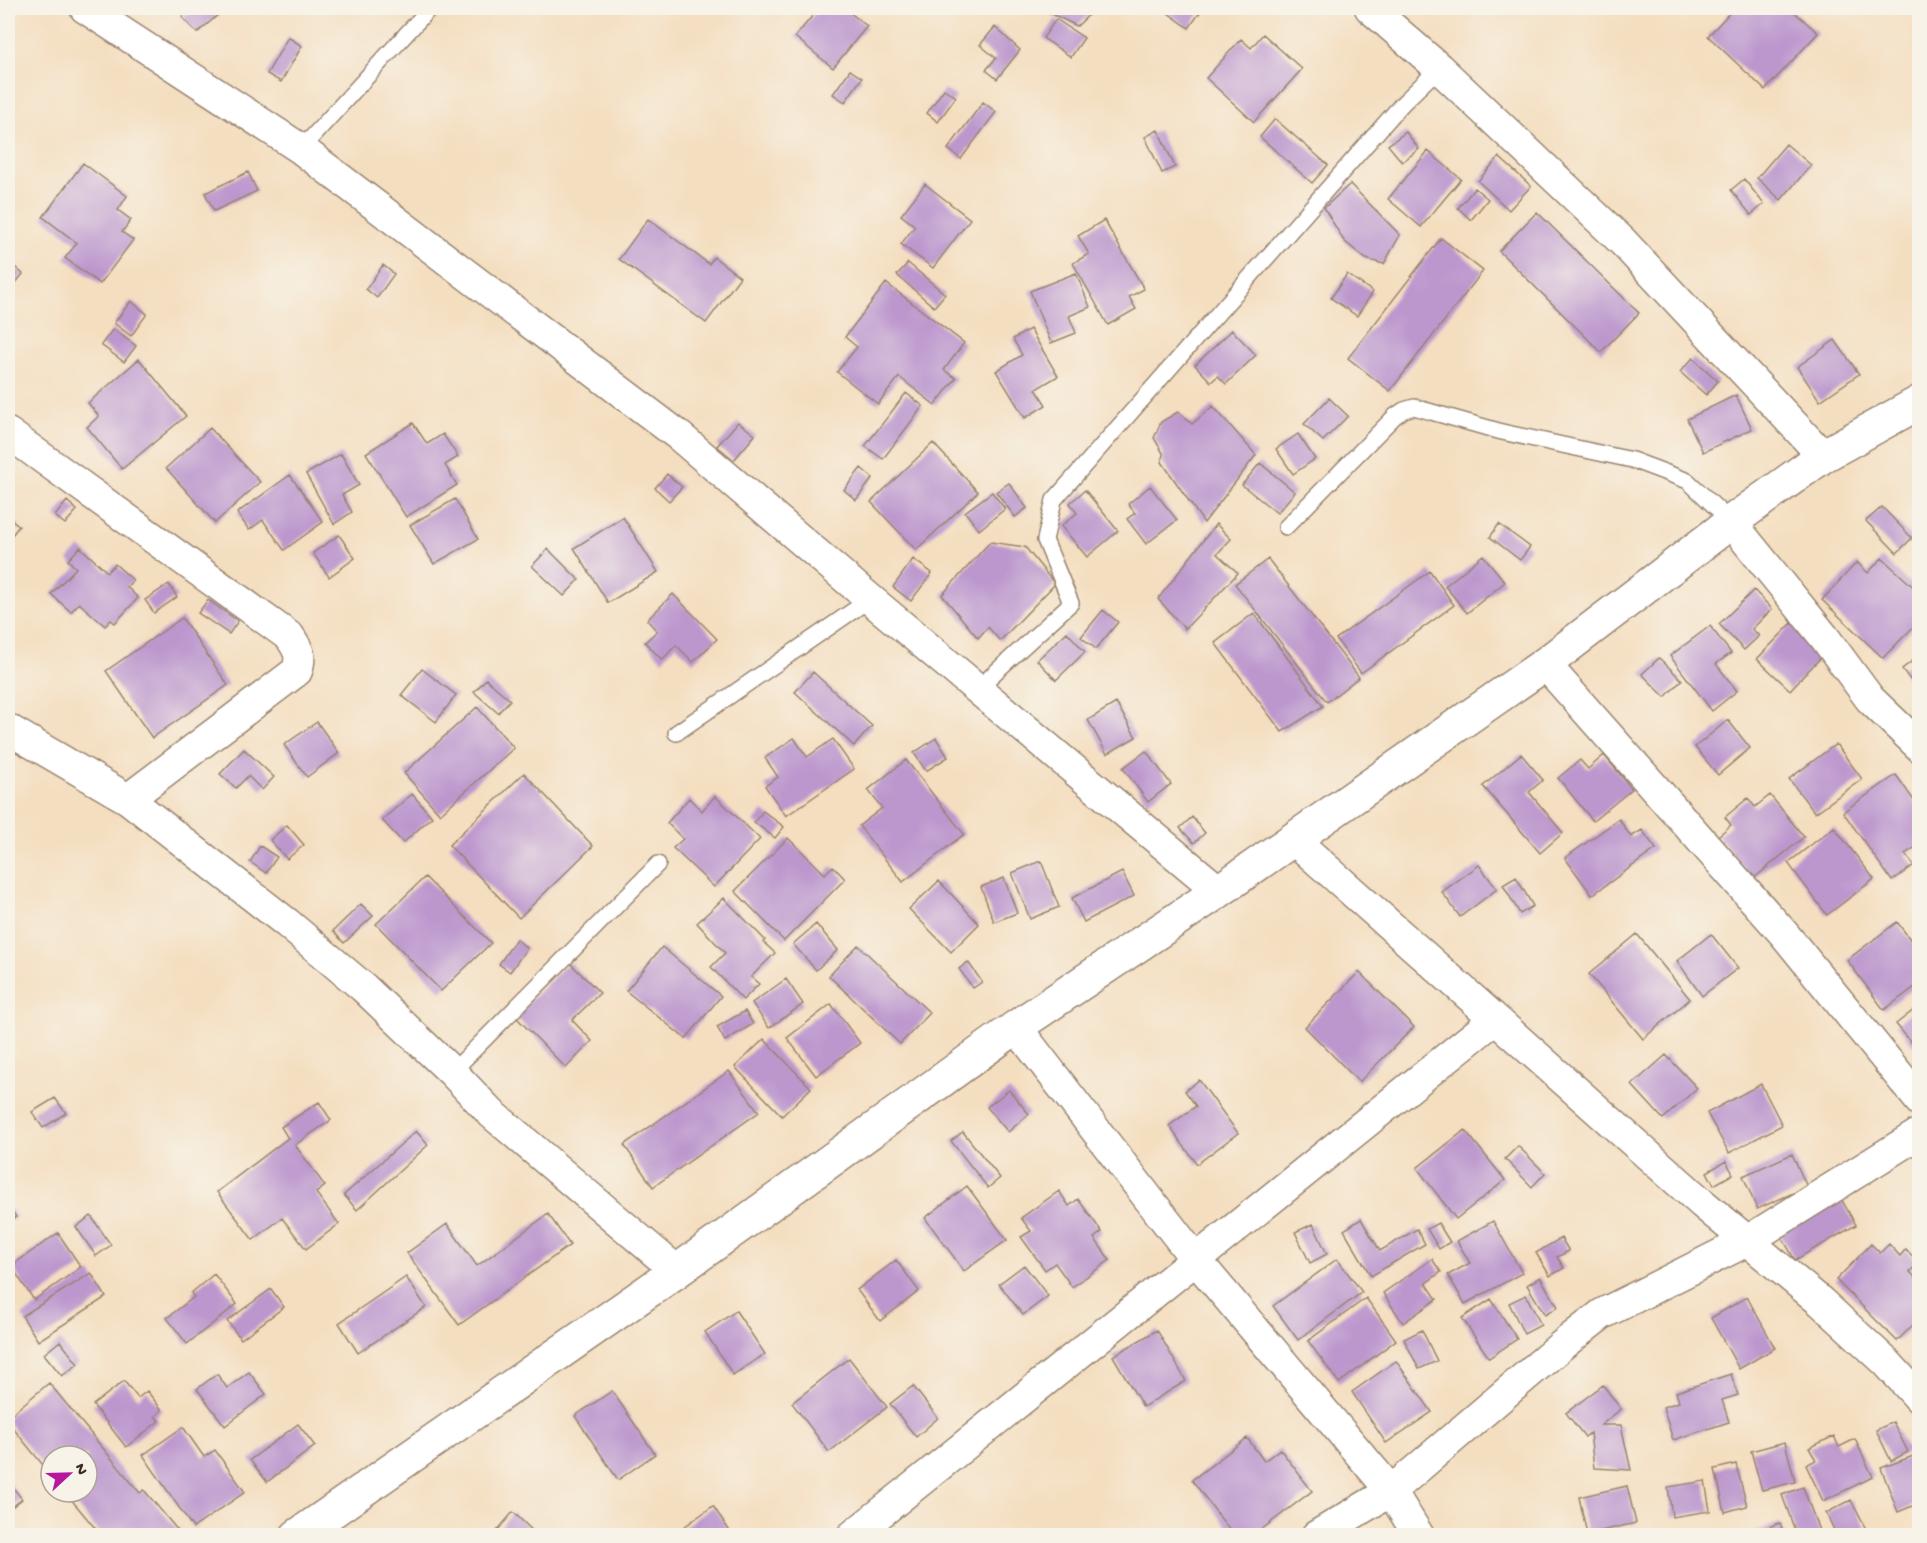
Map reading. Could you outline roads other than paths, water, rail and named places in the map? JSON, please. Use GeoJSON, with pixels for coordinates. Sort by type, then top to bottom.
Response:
{"type":"FeatureCollection","features":[{"type":"Feature","properties":{"kind":"street"},"geometry":{"type":"LineString","coordinates":[[86,8],[301,149],[678,435],[1219,891]]}},
{"type":"Feature","properties":{"kind":"street"},"geometry":{"type":"LineString","coordinates":[[1370,8],[1439,68],[1623,242],[1823,456]]}},
{"type":"Feature","properties":{"kind":"street"},"geometry":{"type":"LineString","coordinates":[[297,1536],[677,1271],[1016,1027],[1219,891],[1545,663],[1731,522],[1823,456],[1919,402]]}},
{"type":"Feature","properties":{"kind":"street"},"geometry":{"type":"LineString","coordinates":[[8,433],[290,638],[298,649],[301,660],[297,671],[128,799]]}},
{"type":"Feature","properties":{"kind":"street"},"geometry":{"type":"LineString","coordinates":[[1731,522],[1825,638],[1870,699],[1920,747]]}},
{"type":"Feature","properties":{"kind":"street"},"geometry":{"type":"LineString","coordinates":[[1545,663],[1785,935],[1920,1101]]}},
{"type":"Feature","properties":{"kind":"street"},"geometry":{"type":"LineString","coordinates":[[8,729],[128,799],[288,923],[364,988],[452,1072],[491,1113],[677,1271]]}},
{"type":"Feature","properties":{"kind":"street"},"geometry":{"type":"LineString","coordinates":[[1293,839],[1703,1204],[1821,1302],[1887,1363],[1920,1399]]}},
{"type":"Feature","properties":{"kind":"street"},"geometry":{"type":"LineString","coordinates":[[852,1536],[1495,1019]]}},
{"type":"Feature","properties":{"kind":"street"},"geometry":{"type":"LineString","coordinates":[[1016,1027],[1196,1260],[1391,1491],[1419,1536]]}},
{"type":"Feature","properties":{"kind":"street"},"geometry":{"type":"LineString","coordinates":[[1316,1536],[1391,1491],[1560,1346],[1602,1314],[1747,1241],[1920,1133]]}},
{"type":"Feature","properties":{"kind":"lane"},"geometry":{"type":"LineString","coordinates":[[301,149],[430,8]]}},
{"type":"Feature","properties":{"kind":"lane"},"geometry":{"type":"LineString","coordinates":[[977,689],[1071,603],[1045,540],[1054,500],[1402,104],[1439,68]]}},
{"type":"Feature","properties":{"kind":"lane"},"geometry":{"type":"LineString","coordinates":[[1286,526],[1395,417],[1404,410],[1414,407],[1502,432],[1632,460],[1688,481],[1731,522]]}},
{"type":"Feature","properties":{"kind":"lane"},"geometry":{"type":"LineString","coordinates":[[676,733],[870,599]]}},
{"type":"Feature","properties":{"kind":"lane"},"geometry":{"type":"LineString","coordinates":[[452,1072],[657,864]]}}]}
